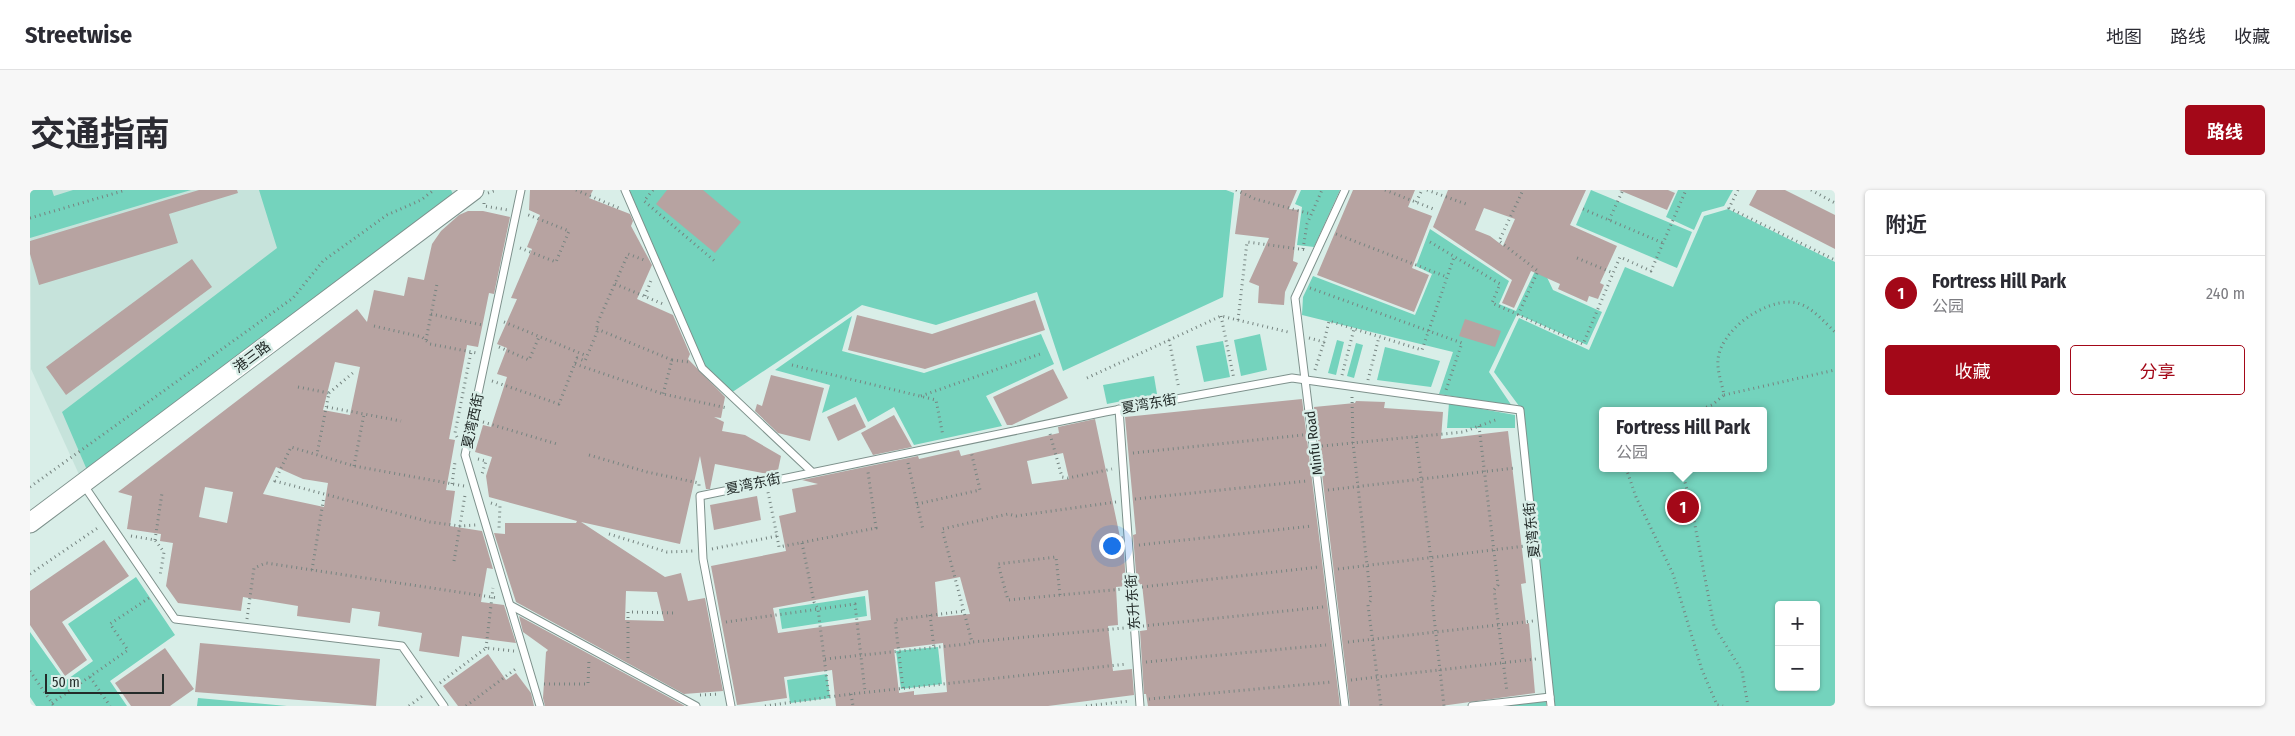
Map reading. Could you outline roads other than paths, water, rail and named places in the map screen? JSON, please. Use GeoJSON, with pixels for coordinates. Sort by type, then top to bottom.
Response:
{"type":"FeatureCollection","features":[{"type":"Feature","properties":{"kind":"main road","name":"港三路"},"geometry":{"type":"LineString","coordinates":[[30,523],[480,192]]}},
{"type":"Feature","properties":{"kind":"lane","name":"夏湾西街"},"geometry":{"type":"LineString","coordinates":[[521,190],[521,212],[492,328],[465,455],[540,706]]}},
{"type":"Feature","properties":{"kind":"lane"},"geometry":{"type":"LineString","coordinates":[[625,190],[702,368],[812,472]]}},
{"type":"Feature","properties":{"kind":"lane","name":"Minfu Road"},"geometry":{"type":"LineString","coordinates":[[1345,190],[1295,298],[1345,706]]}},
{"type":"Feature","properties":{"kind":"lane","name":"夏湾东街"},"geometry":{"type":"LineString","coordinates":[[732,706],[702,550],[700,496],[1119,409],[1292,378],[1520,410],[1551,706]]}},
{"type":"Feature","properties":{"kind":"lane","name":"东升东街"},"geometry":{"type":"LineString","coordinates":[[1119,409],[1140,703]]}},
{"type":"Feature","properties":{"kind":"lane"},"geometry":{"type":"LineString","coordinates":[[82,484],[175,618],[402,646],[444,706]]}},
{"type":"Feature","properties":{"kind":"lane"},"geometry":{"type":"LineString","coordinates":[[509,602],[696,706]]}},
{"type":"Feature","properties":{"kind":"lane"},"geometry":{"type":"LineString","coordinates":[[1472,706],[1550,697]]}},
{"type":"Feature","properties":{"kind":"place","name":"Fortress Hill Park"},"geometry":{"type":"Point","coordinates":[1683,507]}}]}
